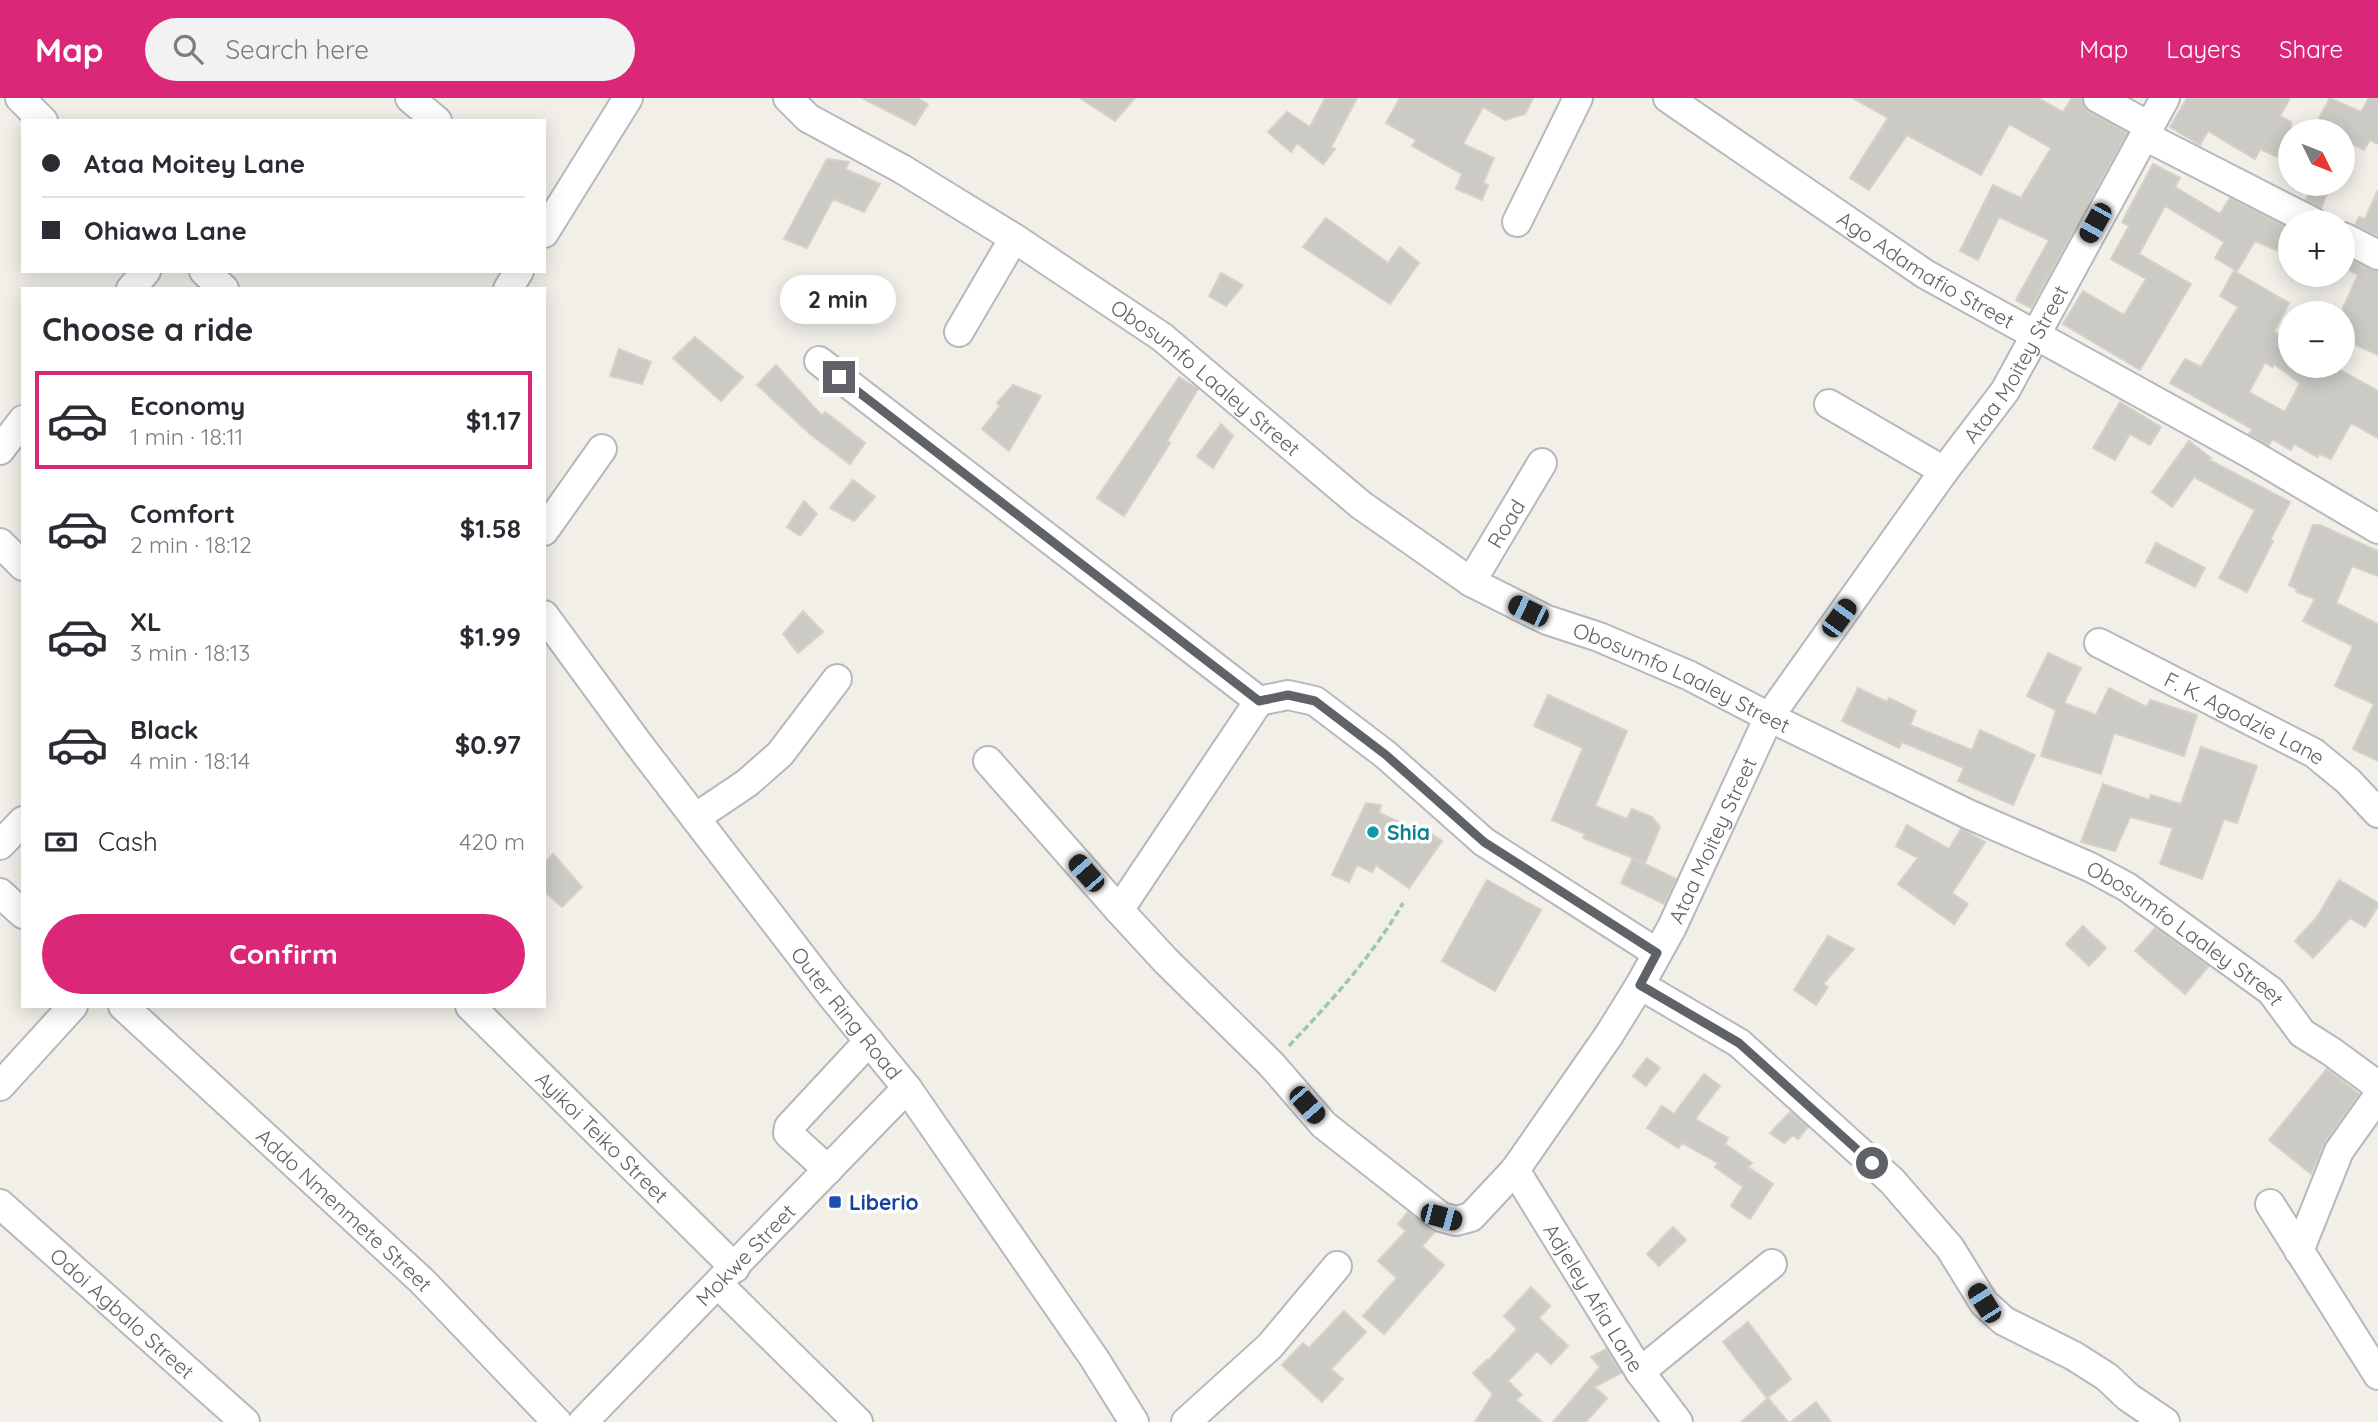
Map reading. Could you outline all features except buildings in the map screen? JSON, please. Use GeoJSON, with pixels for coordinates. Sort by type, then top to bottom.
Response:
{"type":"FeatureCollection","features":[{"type":"Feature","properties":{"kind":"street"},"geometry":{"type":"LineString","coordinates":[[20,98],[41,119]]}},
{"type":"Feature","properties":{"kind":"street"},"geometry":{"type":"LineString","coordinates":[[410,98],[435,119]]}},
{"type":"Feature","properties":{"kind":"street"},"geometry":{"type":"LineString","coordinates":[[547,221],[628,98]]}},
{"type":"Feature","properties":{"kind":"street","name":"Obosumfo Laaley Street"},"geometry":{"type":"LineString","coordinates":[[788,98],[808,118],[902,169],[1014,238],[1162,337],[1361,505],[1471,582],[1548,621],[1600,637],[1688,675],[1968,814],[2090,867],[2127,887],[2271,991],[2301,1033],[2332,1052],[2374,1083],[2378,1089]]}},
{"type":"Feature","properties":{"kind":"street"},"geometry":{"type":"LineString","coordinates":[[1517,222],[1578,98]]}},
{"type":"Feature","properties":{"kind":"street","name":"Ago Adamafio Street"},"geometry":{"type":"LineString","coordinates":[[1668,98],[1925,274],[2251,454],[2378,528]]}},
{"type":"Feature","properties":{"kind":"street"},"geometry":{"type":"LineString","coordinates":[[2098,98],[2147,131],[2291,210]]}},
{"type":"Feature","properties":{"kind":"street","name":"Ataa Moitey Street"},"geometry":{"type":"LineString","coordinates":[[988,761],[1166,961],[1271,1065],[1324,1125],[1441,1217],[1456,1221],[1471,1217],[1516,1170],[1592,1061],[1640,985],[1672,927],[1769,717],[1944,471],[2005,391],[2165,98]]}},
{"type":"Feature","properties":{"kind":"street"},"geometry":{"type":"LineString","coordinates":[[959,332],[1014,238]]}},
{"type":"Feature","properties":{"kind":"street"},"geometry":{"type":"LineString","coordinates":[[2355,243],[2378,255]]}},
{"type":"Feature","properties":{"kind":"street"},"geometry":{"type":"LineString","coordinates":[[133,287],[144,273]]}},
{"type":"Feature","properties":{"kind":"street"},"geometry":{"type":"LineString","coordinates":[[206,273],[222,287]]}},
{"type":"Feature","properties":{"kind":"street"},"geometry":{"type":"LineString","coordinates":[[819,361],[1259,701]]}},
{"type":"Feature","properties":{"kind":"street"},"geometry":{"type":"LineString","coordinates":[[1829,404],[1944,471]]}},
{"type":"Feature","properties":{"kind":"street"},"geometry":{"type":"LineString","coordinates":[[0,450],[21,423]]}},
{"type":"Feature","properties":{"kind":"street"},"geometry":{"type":"LineString","coordinates":[[546,528],[602,449]]}},
{"type":"Feature","properties":{"kind":"street","name":"Road"},"geometry":{"type":"LineString","coordinates":[[1471,582],[1542,463]]}},
{"type":"Feature","properties":{"kind":"street"},"geometry":{"type":"LineString","coordinates":[[0,543],[21,564]]}},
{"type":"Feature","properties":{"kind":"street","name":"Outer Ring Road"},"geometry":{"type":"LineString","coordinates":[[546,618],[695,818],[907,1087],[1094,1358],[1134,1422]]}},
{"type":"Feature","properties":{"kind":"street","name":"F. K. Agodzie Lane"},"geometry":{"type":"LineString","coordinates":[[2099,643],[2314,753],[2378,813]]}},
{"type":"Feature","properties":{"kind":"street"},"geometry":{"type":"LineString","coordinates":[[695,818],[747,783],[779,754],[837,679]]}},
{"type":"Feature","properties":{"kind":"street"},"geometry":{"type":"LineString","coordinates":[[1119,910],[1259,701],[1288,695],[1315,701],[1386,755],[1484,842],[1657,953]]}},
{"type":"Feature","properties":{"kind":"street"},"geometry":{"type":"LineString","coordinates":[[0,845],[21,823]]}},
{"type":"Feature","properties":{"kind":"street"},"geometry":{"type":"LineString","coordinates":[[0,893],[21,912]]}},
{"type":"Feature","properties":{"kind":"street"},"geometry":{"type":"LineString","coordinates":[[1640,985],[1739,1043],[1892,1181],[1950,1248],[1984,1303],[2004,1321],[2074,1356],[2165,1422]]}},
{"type":"Feature","properties":{"kind":"street"},"geometry":{"type":"LineString","coordinates":[[0,1086],[71,1008]]}},
{"type":"Feature","properties":{"kind":"street","name":"Addo Nmenmete Street"},"geometry":{"type":"LineString","coordinates":[[125,1008],[422,1281],[557,1422]]}},
{"type":"Feature","properties":{"kind":"street","name":"Ayikoi Teiko Street"},"geometry":{"type":"LineString","coordinates":[[472,1008],[727,1276],[858,1422]]}},
{"type":"Feature","properties":{"kind":"street"},"geometry":{"type":"LineString","coordinates":[[828,1171],[788,1133],[789,1128],[869,1041]]}},
{"type":"Feature","properties":{"kind":"street","name":"Mokwe Street"},"geometry":{"type":"LineString","coordinates":[[583,1422],[907,1087]]}},
{"type":"Feature","properties":{"kind":"street"},"geometry":{"type":"LineString","coordinates":[[2299,1251],[2339,1151],[2378,1096]]}},
{"type":"Feature","properties":{"kind":"street","name":"Adjeley Afia Lane"},"geometry":{"type":"LineString","coordinates":[[1516,1170],[1640,1372],[1678,1422]]}},
{"type":"Feature","properties":{"kind":"street","name":"Odoi Agbalo Street"},"geometry":{"type":"LineString","coordinates":[[0,1204],[245,1422]]}},
{"type":"Feature","properties":{"kind":"street"},"geometry":{"type":"LineString","coordinates":[[2270,1204],[2378,1375]]}},
{"type":"Feature","properties":{"kind":"street"},"geometry":{"type":"LineString","coordinates":[[1640,1372],[1772,1264]]}},
{"type":"Feature","properties":{"kind":"street"},"geometry":{"type":"LineString","coordinates":[[1186,1422],[1270,1346],[1337,1266]]}},
{"type":"Feature","properties":{"kind":"path"},"geometry":{"type":"LineString","coordinates":[[1271,1065],[1336,996],[1375,948],[1403,904]]}},
{"type":"Feature","properties":{"kind":"place","name":"Shia"},"geometry":{"type":"Point","coordinates":[1373,832]}},
{"type":"Feature","properties":{"kind":"place","name":"Liberio"},"geometry":{"type":"Point","coordinates":[835,1202]}},
{"type":"Feature","properties":{"kind":"route"},"geometry":{"type":"LineString","coordinates":[[839,377],[1259,701],[1288,695],[1315,701],[1386,755],[1484,842],[1657,953],[1640,985],[1739,1043],[1872,1163]]}}]}
